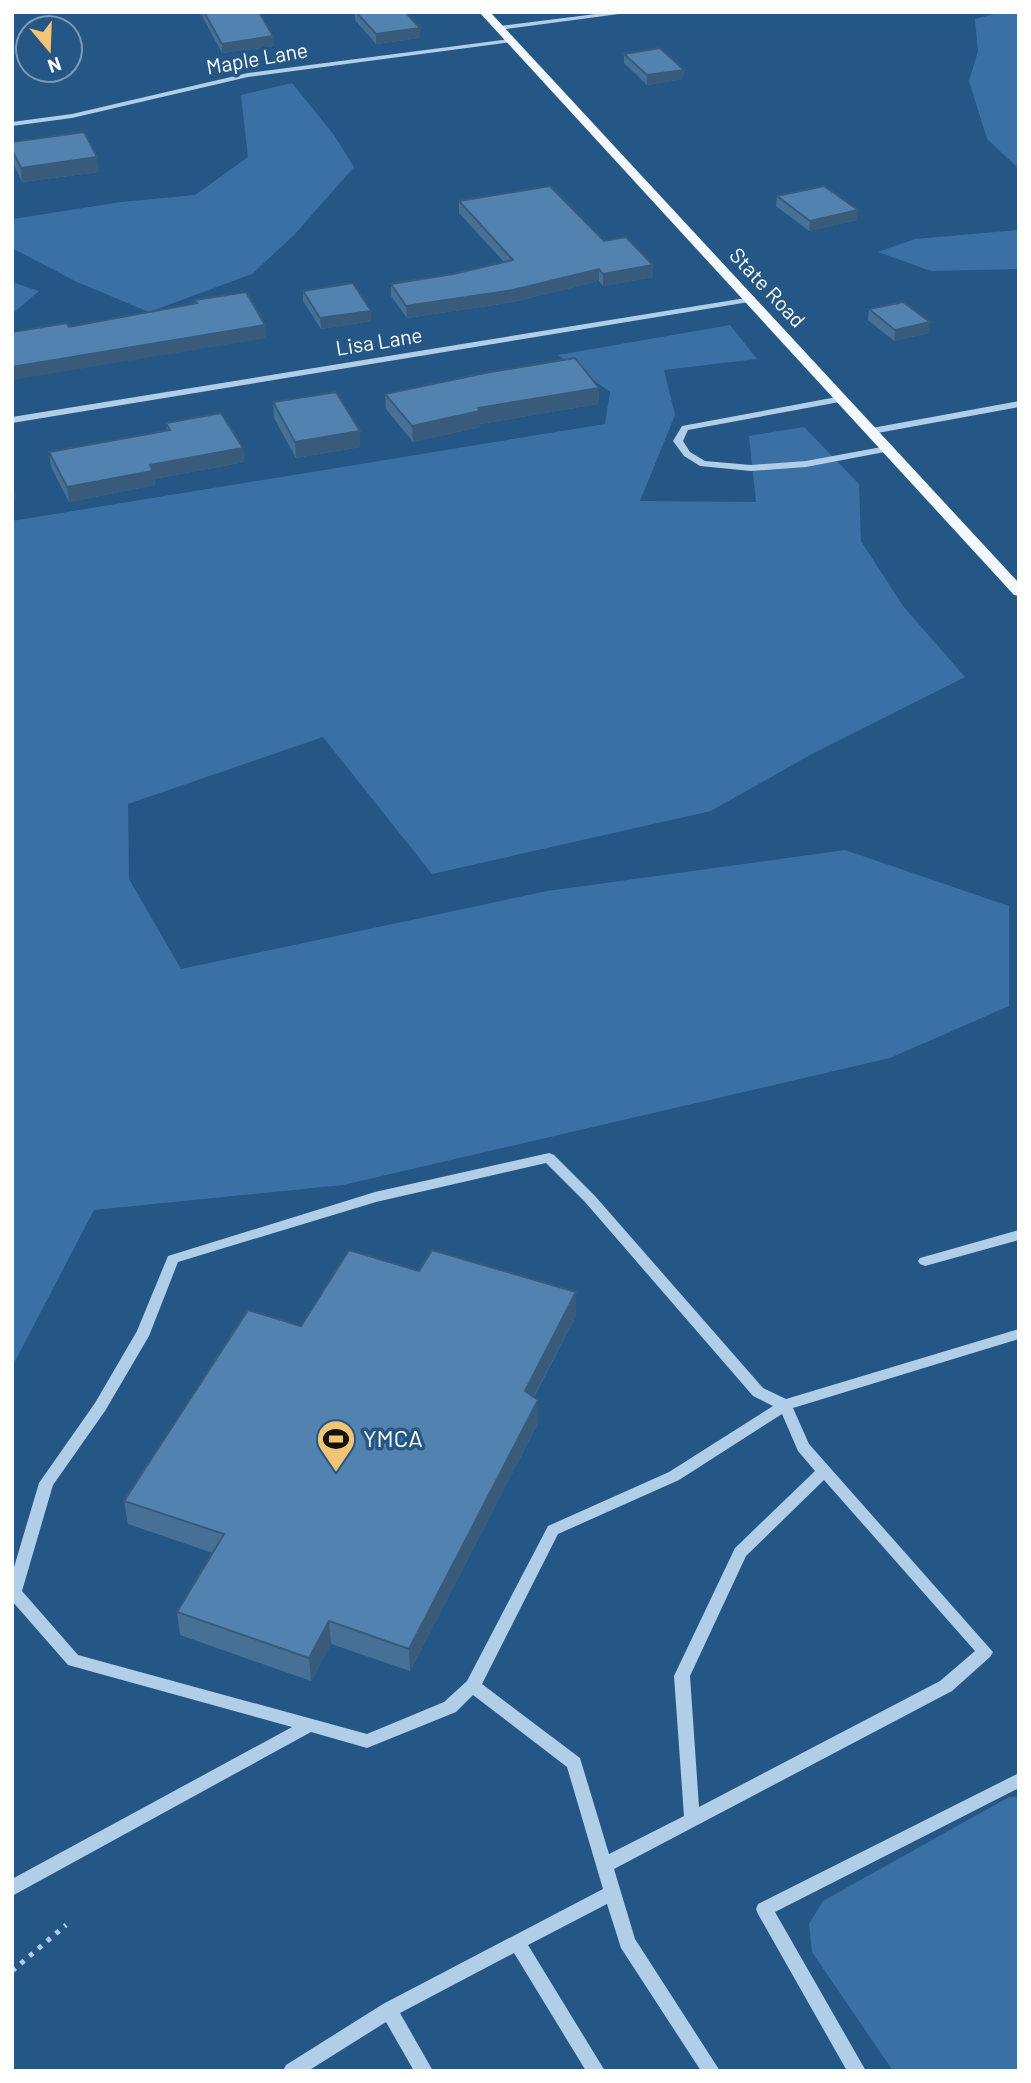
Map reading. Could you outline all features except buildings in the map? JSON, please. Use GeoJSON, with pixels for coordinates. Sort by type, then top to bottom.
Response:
{"type":"FeatureCollection","features":[{"type":"Feature","properties":{"kind":"main road","name":"State Road"},"geometry":{"type":"LineString","coordinates":[[484,12],[752,299],[1019,592]]}},
{"type":"Feature","properties":{"kind":"street"},"geometry":{"type":"LineString","coordinates":[[499,28],[631,12]]}},
{"type":"Feature","properties":{"kind":"street","name":"Maple Lane"},"geometry":{"type":"LineString","coordinates":[[12,124],[72,116],[248,75],[510,41]]}},
{"type":"Feature","properties":{"kind":"street","name":"Lisa Lane"},"geometry":{"type":"LineString","coordinates":[[12,420],[752,299]]}},
{"type":"Feature","properties":{"kind":"street"},"geometry":{"type":"LineString","coordinates":[[842,399],[685,428],[678,441],[687,454],[703,464],[751,468],[806,464],[887,449]]}},
{"type":"Feature","properties":{"kind":"street"},"geometry":{"type":"LineString","coordinates":[[872,431],[1019,404]]}},
{"type":"Feature","properties":{"kind":"street"},"geometry":{"type":"LineString","coordinates":[[606,1865],[946,1686],[985,1653],[803,1447],[785,1405],[758,1392],[590,1199],[550,1158],[375,1197],[173,1259],[144,1332],[100,1407],[46,1483],[14,1590],[72,1660],[367,1741],[450,1707],[473,1686],[553,1530],[674,1476],[785,1405],[1019,1334]]}},
{"type":"Feature","properties":{"kind":"street"},"geometry":{"type":"LineString","coordinates":[[925,1261],[1019,1235]]}},
{"type":"Feature","properties":{"kind":"street"},"geometry":{"type":"LineString","coordinates":[[473,1686],[574,1763],[627,1942],[711,2071]]}},
{"type":"Feature","properties":{"kind":"street"},"geometry":{"type":"LineString","coordinates":[[12,1888],[310,1725]]}},
{"type":"Feature","properties":{"kind":"street"},"geometry":{"type":"LineString","coordinates":[[856,2071],[764,1909],[1019,1780]]}},
{"type":"Feature","properties":{"kind":"street"},"geometry":{"type":"LineString","coordinates":[[292,2071],[389,2010],[613,1892]]}},
{"type":"Feature","properties":{"kind":"street"},"geometry":{"type":"LineString","coordinates":[[517,1942],[596,2071]]}},
{"type":"Feature","properties":{"kind":"street"},"geometry":{"type":"LineString","coordinates":[[389,2010],[424,2071]]}},
{"type":"Feature","properties":{"kind":"lane"},"geometry":{"type":"LineString","coordinates":[[692,1819],[682,1676],[740,1552],[824,1471]]}},
{"type":"Feature","properties":{"kind":"path"},"geometry":{"type":"LineString","coordinates":[[12,1971],[66,1925]]}},
{"type":"Feature","properties":{"kind":"shaded area"},"geometry":{"type":"Polygon","coordinates":[[[1003,12],[1019,12],[1019,169],[987,139],[969,81],[978,51],[975,19],[1003,12]]]}},
{"type":"Feature","properties":{"kind":"shaded area"},"geometry":{"type":"Polygon","coordinates":[[[292,83],[334,135],[354,167],[295,234],[252,274],[149,312],[77,282],[12,248],[13,219],[121,202],[195,195],[248,157],[241,95],[292,83]]]}},
{"type":"Feature","properties":{"kind":"shaded area"},"geometry":{"type":"Polygon","coordinates":[[[1019,230],[1019,269],[931,271],[878,252],[915,239],[1019,230]]]}},
{"type":"Feature","properties":{"kind":"shaded area"},"geometry":{"type":"Polygon","coordinates":[[[12,282],[39,291],[12,314],[12,282]]]}},
{"type":"Feature","properties":{"kind":"shaded area"},"geometry":{"type":"Polygon","coordinates":[[[730,325],[757,359],[664,370],[675,415],[640,501],[756,502],[749,436],[804,427],[859,484],[861,541],[903,606],[965,677],[810,755],[711,811],[432,874],[323,737],[128,804],[129,879],[181,969],[547,891],[845,850],[1009,906],[1009,1006],[890,1058],[343,1185],[94,1210],[12,1367],[12,521],[605,424],[610,392],[558,355],[730,325]]]}},
{"type":"Feature","properties":{"kind":"shaded area"},"geometry":{"type":"Polygon","coordinates":[[[1009,1797],[1019,1797],[1019,2071],[893,2071],[812,1952],[809,1924],[823,1901],[1009,1797]]]}},
{"type":"Feature","properties":{"kind":"place","name":"YMCA"},"geometry":{"type":"Point","coordinates":[336,1473]}}]}
